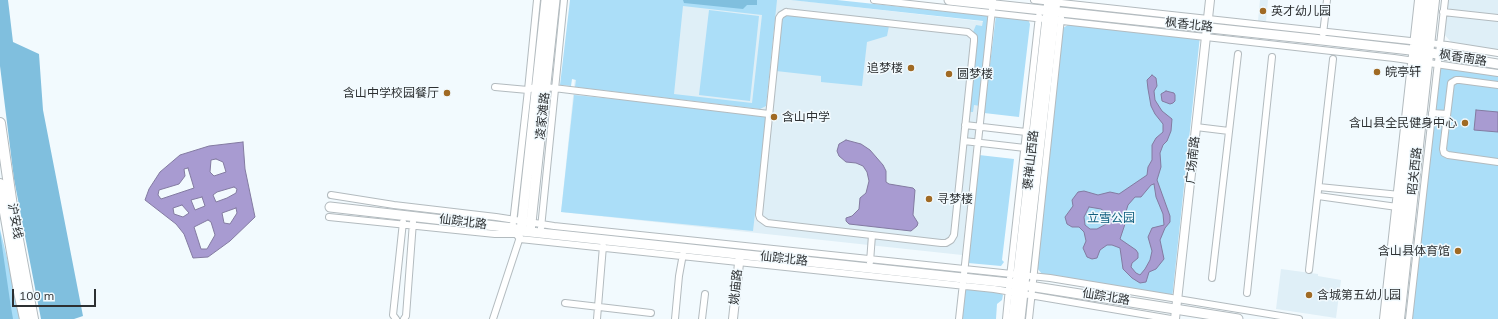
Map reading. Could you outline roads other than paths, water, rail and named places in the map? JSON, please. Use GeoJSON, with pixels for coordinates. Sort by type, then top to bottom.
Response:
{"type":"FeatureCollection","features":[{"type":"Feature","properties":{"kind":"main road","name":"凌家滩路"},"geometry":{"type":"LineString","coordinates":[[519,229],[531,222],[546,0]]}},
{"type":"Feature","properties":{"kind":"main road","name":"凌家滩路"},"geometry":{"type":"LineString","coordinates":[[519,229],[555,0]]}},
{"type":"Feature","properties":{"kind":"main road","name":"枫香北路"},"geometry":{"type":"LineString","coordinates":[[949,0],[993,6],[1050,7],[1208,23],[1323,36],[1425,53]]}},
{"type":"Feature","properties":{"kind":"main road","name":"昭关西路"},"geometry":{"type":"LineString","coordinates":[[1399,319],[1425,53],[1425,0]]}},
{"type":"Feature","properties":{"kind":"main road","name":"昭关西路"},"geometry":{"type":"LineString","coordinates":[[1390,319],[1400,195],[1434,0]]}},
{"type":"Feature","properties":{"kind":"main road","name":"褒禅山西路"},"geometry":{"type":"LineString","coordinates":[[1020,319],[1021,284],[1050,7]]}},
{"type":"Feature","properties":{"kind":"main road","name":"枫香南路"},"geometry":{"type":"LineString","coordinates":[[1425,53],[1498,64]]}},
{"type":"Feature","properties":{"kind":"main road","name":"沪安线"},"geometry":{"type":"LineString","coordinates":[[0,123],[13,213],[33,319]]}},
{"type":"Feature","properties":{"kind":"main road","name":"沪安线"},"geometry":{"type":"LineString","coordinates":[[0,184],[25,319]]}},
{"type":"Feature","properties":{"kind":"main road","name":"仙踪北路"},"geometry":{"type":"LineString","coordinates":[[330,207],[519,229],[541,229],[603,244],[739,258],[870,268],[1021,284],[1238,319]]}},
{"type":"Feature","properties":{"kind":"main road","name":"褒禅山西路"},"geometry":{"type":"LineString","coordinates":[[1013,319],[1021,284]]}},
{"type":"Feature","properties":{"kind":"street"},"geometry":{"type":"LineString","coordinates":[[537,0],[541,88],[541,229]]}},
{"type":"Feature","properties":{"kind":"street"},"geometry":{"type":"LineString","coordinates":[[541,88],[564,0]]}},
{"type":"Feature","properties":{"kind":"street"},"geometry":{"type":"LineString","coordinates":[[874,0],[993,6],[958,319]]}},
{"type":"Feature","properties":{"kind":"street","name":"广场南路"},"geometry":{"type":"LineString","coordinates":[[1175,319],[1210,0]]}},
{"type":"Feature","properties":{"kind":"street"},"geometry":{"type":"LineString","coordinates":[[1323,36],[1327,0]]}},
{"type":"Feature","properties":{"kind":"street"},"geometry":{"type":"LineString","coordinates":[[1410,319],[1432,112],[1418,0]]}},
{"type":"Feature","properties":{"kind":"street"},"geometry":{"type":"LineString","coordinates":[[1425,53],[1443,12],[1445,0]]}},
{"type":"Feature","properties":{"kind":"street"},"geometry":{"type":"LineString","coordinates":[[1050,7],[1206,37],[1425,53],[1498,53]]}},
{"type":"Feature","properties":{"kind":"street"},"geometry":{"type":"LineString","coordinates":[[1029,319],[1021,284],[1024,148],[1050,7]]}},
{"type":"Feature","properties":{"kind":"street"},"geometry":{"type":"LineString","coordinates":[[1006,319],[1021,284],[1050,7]]}},
{"type":"Feature","properties":{"kind":"street"},"geometry":{"type":"LineString","coordinates":[[786,12],[968,32],[971,34],[974,41],[965,125],[954,235],[951,240],[946,243],[767,223],[760,218],[759,215],[779,18],[780,15],[786,12]]}},
{"type":"Feature","properties":{"kind":"street"},"geometry":{"type":"LineString","coordinates":[[1443,12],[1498,18]]}},
{"type":"Feature","properties":{"kind":"street"},"geometry":{"type":"LineString","coordinates":[[1425,53],[1498,73]]}},
{"type":"Feature","properties":{"kind":"street"},"geometry":{"type":"LineString","coordinates":[[1212,278],[1238,54]]}},
{"type":"Feature","properties":{"kind":"street"},"geometry":{"type":"LineString","coordinates":[[1247,293],[1272,57]]}},
{"type":"Feature","properties":{"kind":"street"},"geometry":{"type":"LineString","coordinates":[[1310,270],[1333,59]]}},
{"type":"Feature","properties":{"kind":"street"},"geometry":{"type":"LineString","coordinates":[[1498,85],[1460,80],[1453,82],[1450,86],[1443,149],[1446,154],[1498,162]]}},
{"type":"Feature","properties":{"kind":"street"},"geometry":{"type":"LineString","coordinates":[[495,86],[541,88],[769,114]]}},
{"type":"Feature","properties":{"kind":"street"},"geometry":{"type":"LineString","coordinates":[[1432,112],[1447,114]]}},
{"type":"Feature","properties":{"kind":"street"},"geometry":{"type":"LineString","coordinates":[[1431,121],[1446,123]]}},
{"type":"Feature","properties":{"kind":"street"},"geometry":{"type":"LineString","coordinates":[[965,125],[1026,132]]}},
{"type":"Feature","properties":{"kind":"street"},"geometry":{"type":"LineString","coordinates":[[1196,127],[1229,131]]}},
{"type":"Feature","properties":{"kind":"street"},"geometry":{"type":"LineString","coordinates":[[964,141],[1024,148]]}},
{"type":"Feature","properties":{"kind":"street"},"geometry":{"type":"LineString","coordinates":[[1319,187],[1400,195]]}},
{"type":"Feature","properties":{"kind":"street"},"geometry":{"type":"LineString","coordinates":[[331,195],[394,205],[603,244],[597,319]]}},
{"type":"Feature","properties":{"kind":"street"},"geometry":{"type":"LineString","coordinates":[[1318,196],[1399,207],[1383,319]]}},
{"type":"Feature","properties":{"kind":"street"},"geometry":{"type":"LineString","coordinates":[[396,319],[393,315],[408,215]]}},
{"type":"Feature","properties":{"kind":"street"},"geometry":{"type":"LineString","coordinates":[[404,319],[406,316],[408,215]]}},
{"type":"Feature","properties":{"kind":"street"},"geometry":{"type":"LineString","coordinates":[[329,217],[495,234],[519,229]]}},
{"type":"Feature","properties":{"kind":"street"},"geometry":{"type":"LineString","coordinates":[[531,222],[541,229],[1021,284],[1171,319]]}},
{"type":"Feature","properties":{"kind":"street"},"geometry":{"type":"LineString","coordinates":[[493,319],[519,229]]}},
{"type":"Feature","properties":{"kind":"street"},"geometry":{"type":"LineString","coordinates":[[870,268],[872,235]]}},
{"type":"Feature","properties":{"kind":"street"},"geometry":{"type":"LineString","coordinates":[[674,319],[683,252]]}},
{"type":"Feature","properties":{"kind":"street"},"geometry":{"type":"LineString","coordinates":[[739,258],[1021,284],[1050,278],[1300,319]]}},
{"type":"Feature","properties":{"kind":"street","name":"姚庙路"},"geometry":{"type":"LineString","coordinates":[[733,319],[739,258]]}},
{"type":"Feature","properties":{"kind":"street"},"geometry":{"type":"LineString","coordinates":[[702,319],[705,294]]}},
{"type":"Feature","properties":{"kind":"street"},"geometry":{"type":"LineString","coordinates":[[565,303],[651,313]]}},
{"type":"Feature","properties":{"kind":"place","name":"英才幼儿园"},"geometry":{"type":"Point","coordinates":[1263,11]}},
{"type":"Feature","properties":{"kind":"place","name":"追梦楼"},"geometry":{"type":"Point","coordinates":[911,68]}},
{"type":"Feature","properties":{"kind":"place","name":"皖亭轩"},"geometry":{"type":"Point","coordinates":[1377,72]}},
{"type":"Feature","properties":{"kind":"place","name":"圆梦楼"},"geometry":{"type":"Point","coordinates":[949,74]}},
{"type":"Feature","properties":{"kind":"place","name":"含山中学校园餐厅"},"geometry":{"type":"Point","coordinates":[447,93]}},
{"type":"Feature","properties":{"kind":"place","name":"含山中学"},"geometry":{"type":"Point","coordinates":[774,117]}},
{"type":"Feature","properties":{"kind":"place","name":"含山县全民健身中心"},"geometry":{"type":"Point","coordinates":[1465,123]}},
{"type":"Feature","properties":{"kind":"place","name":"寻梦楼"},"geometry":{"type":"Point","coordinates":[929,199]}},
{"type":"Feature","properties":{"kind":"place","name":"含山县体育馆"},"geometry":{"type":"Point","coordinates":[1458,251]}},
{"type":"Feature","properties":{"kind":"place","name":"含城第五幼儿园"},"geometry":{"type":"Point","coordinates":[1309,295]}},
{"type":"Feature","properties":{"kind":"park label","name":"立雪公园"},"geometry":{"type":"Point","coordinates":[1111,218]}}]}
